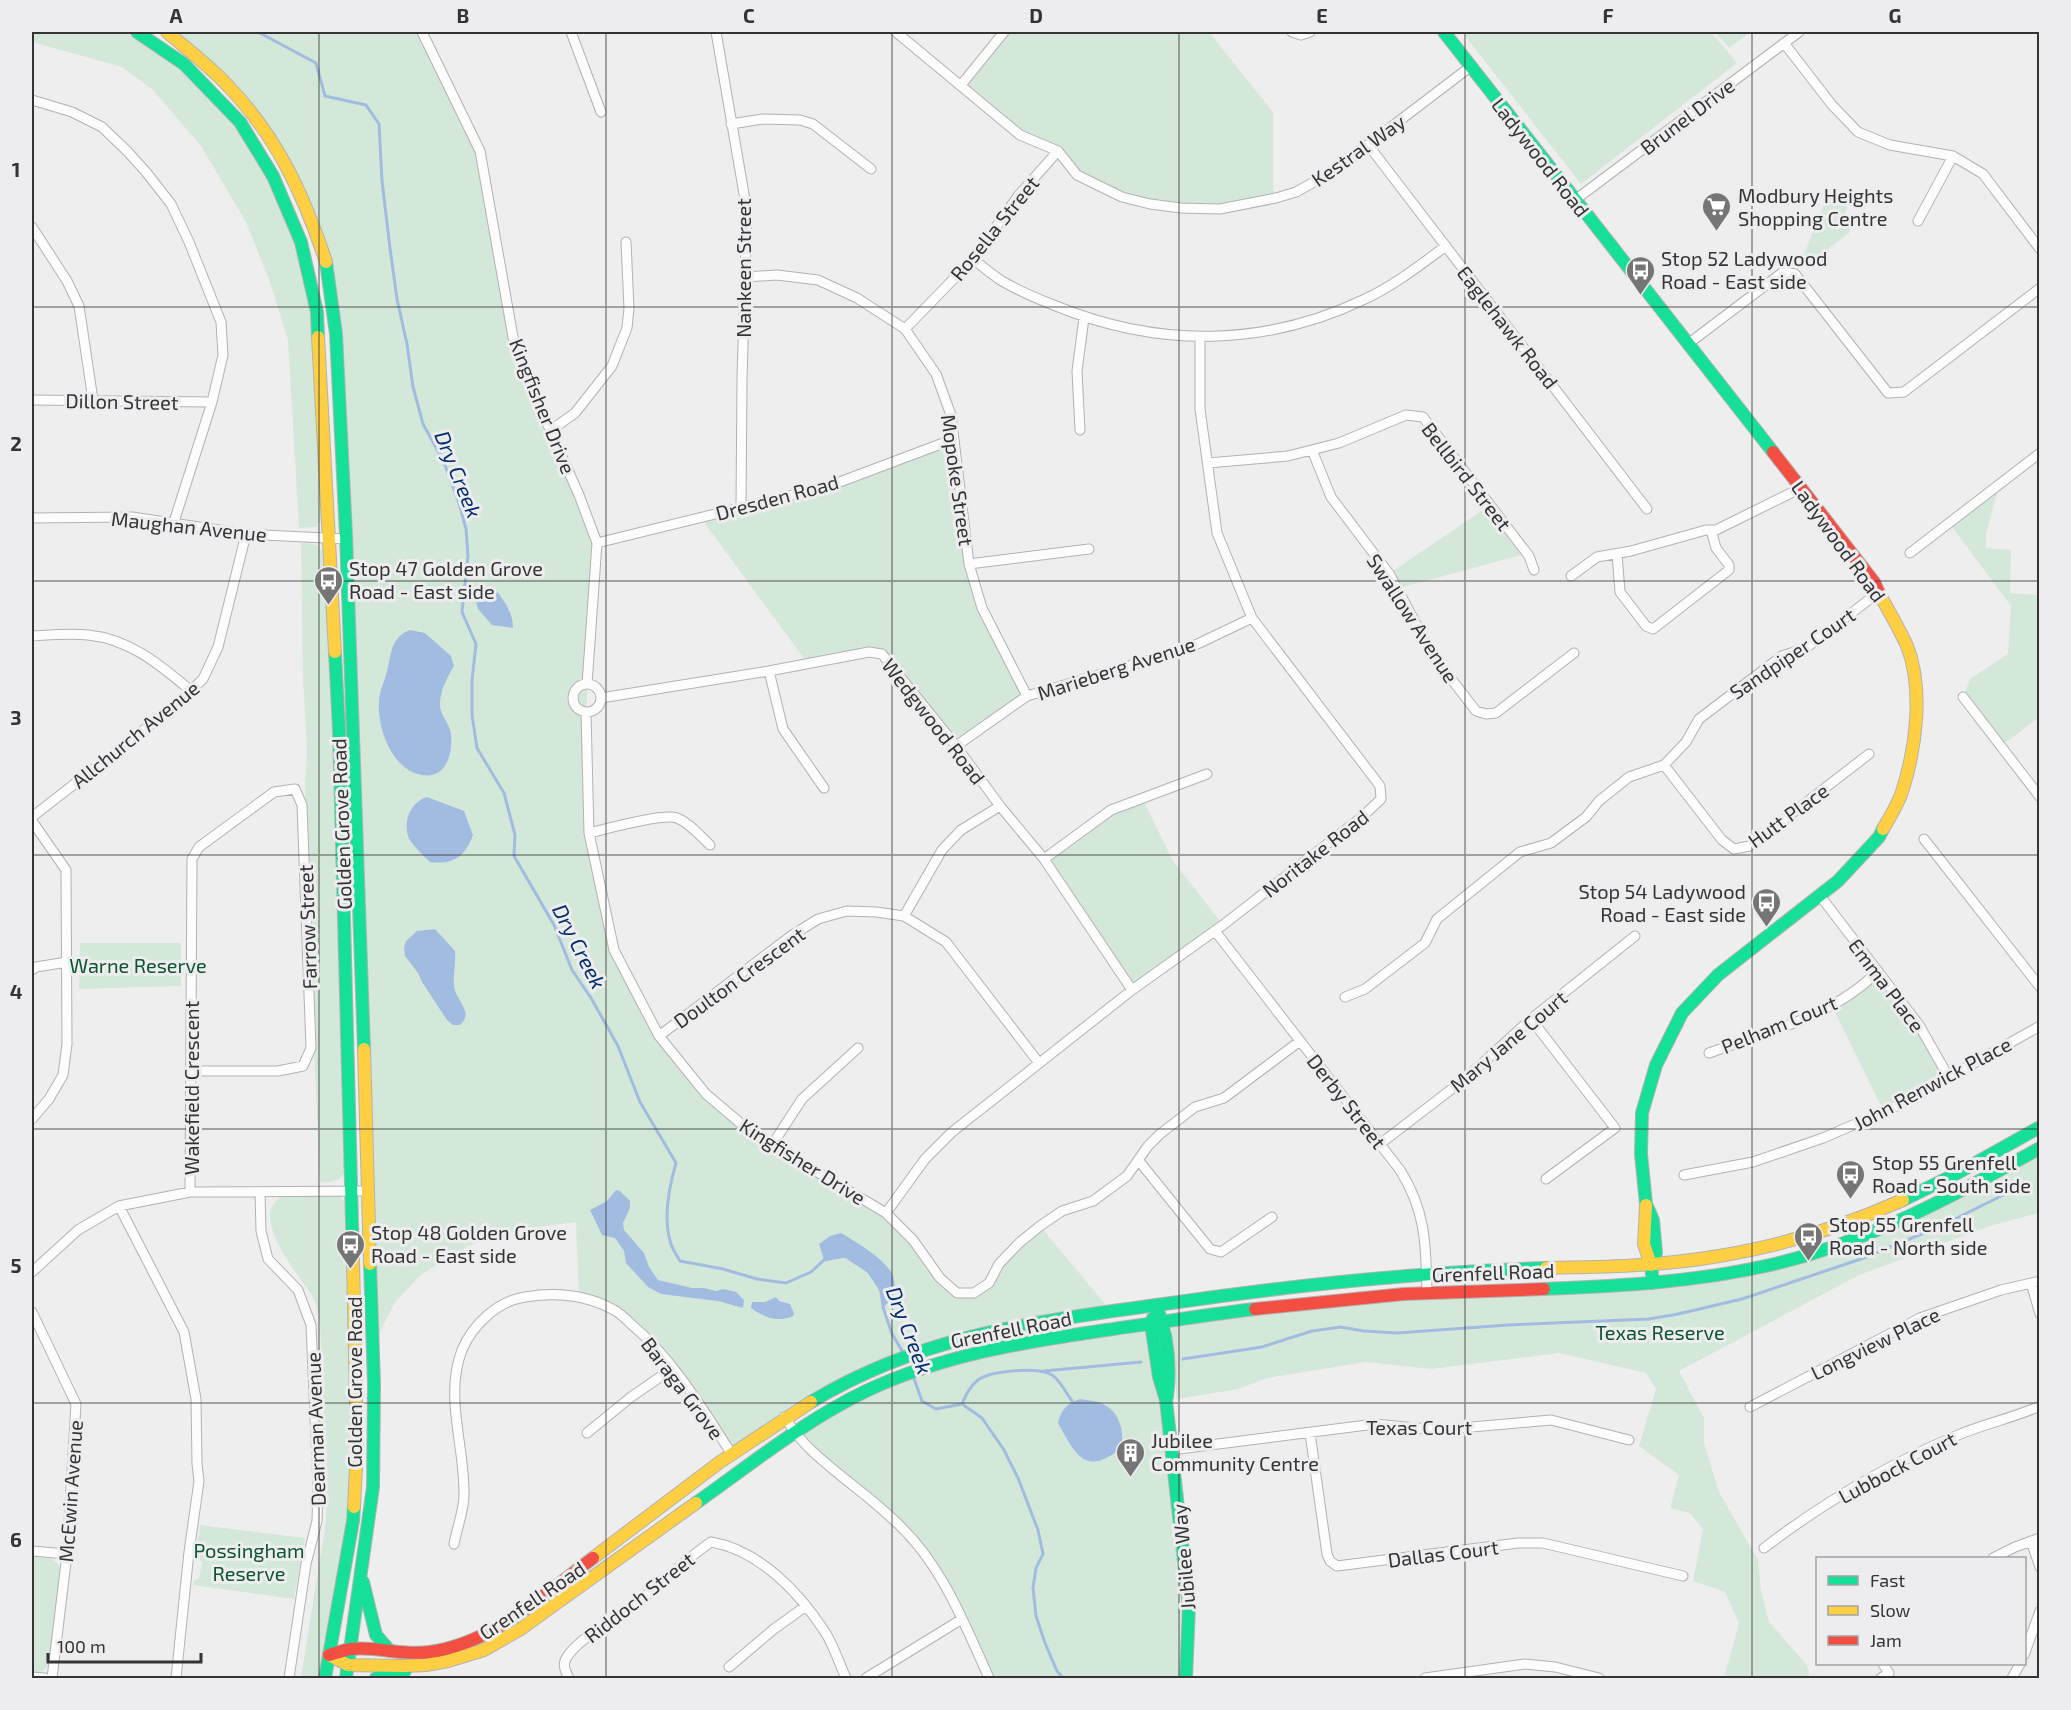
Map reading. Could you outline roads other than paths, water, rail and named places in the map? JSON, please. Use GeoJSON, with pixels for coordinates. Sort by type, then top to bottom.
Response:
{"type":"FeatureCollection","features":[{"type":"Feature","properties":{"kind":"main road","name":"Golden Grove Road"},"geometry":{"type":"LineString","coordinates":[[137,32],[184,64],[240,122],[273,176],[301,243],[317,312],[339,730],[357,1448],[352,1521],[325,1678]]}},
{"type":"Feature","properties":{"kind":"main road","name":"Golden Grove Road"},"geometry":{"type":"LineString","coordinates":[[167,32],[228,85],[253,113],[282,156],[310,214],[328,269],[336,334],[346,539],[374,1384],[373,1487],[346,1678]]}},
{"type":"Feature","properties":{"kind":"main road","name":"Ladywood Road"},"geometry":{"type":"LineString","coordinates":[[1444,32],[1874,582],[1907,647],[1913,668],[1917,703],[1915,733],[1902,793],[1879,837],[1821,897],[1718,975],[1682,1013],[1656,1065],[1642,1113],[1641,1154],[1646,1204],[1653,1220],[1656,1253],[1651,1265],[1653,1283]]}},
{"type":"Feature","properties":{"kind":"main road","name":"Grenfell Road"},"geometry":{"type":"LineString","coordinates":[[329,1655],[351,1649],[425,1653],[445,1650],[468,1642],[509,1621],[731,1453],[784,1417],[846,1380],[923,1349],[1014,1325],[1295,1286],[1427,1274],[1651,1265],[1749,1251],[1844,1224],[1902,1201],[2040,1127]]}},
{"type":"Feature","properties":{"kind":"main road","name":"Grenfell Road"},"geometry":{"type":"LineString","coordinates":[[329,1655],[348,1665],[426,1665],[468,1656],[501,1641],[795,1432],[844,1403],[896,1379],[970,1354],[998,1347],[1247,1310],[1427,1293],[1653,1283],[1766,1266],[1857,1239],[1930,1208],[2040,1148]]}},
{"type":"Feature","properties":{"kind":"main road","name":"Jubilee Way"},"geometry":{"type":"LineString","coordinates":[[1156,1305],[1157,1323],[1170,1375],[1166,1400],[1189,1606],[1186,1678]]}},
{"type":"Feature","properties":{"kind":"main road"},"geometry":{"type":"LineString","coordinates":[[361,1575],[376,1635],[390,1651]]}},
{"type":"Feature","properties":{"kind":"main road"},"geometry":{"type":"LineString","coordinates":[[376,1678],[426,1665]]}},
{"type":"Feature","properties":{"kind":"street","name":"Kingfisher Drive"},"geometry":{"type":"LineString","coordinates":[[422,32],[480,152],[513,337],[525,373],[579,495],[597,543],[587,684]]}},
{"type":"Feature","properties":{"kind":"street"},"geometry":{"type":"LineString","coordinates":[[571,32],[602,112]]}},
{"type":"Feature","properties":{"kind":"street","name":"Nankeen Street"},"geometry":{"type":"LineString","coordinates":[[716,32],[747,211],[741,507]]}},
{"type":"Feature","properties":{"kind":"street","name":"Kestral Way"},"geometry":{"type":"LineString","coordinates":[[896,32],[1020,135],[1058,151],[1077,175],[1122,197],[1150,204],[1220,209],[1296,192],[1332,172],[1470,67]]}},
{"type":"Feature","properties":{"kind":"street"},"geometry":{"type":"LineString","coordinates":[[961,85],[1004,32]]}},
{"type":"Feature","properties":{"kind":"street"},"geometry":{"type":"LineString","coordinates":[[1292,32],[1301,35],[1310,32]]}},
{"type":"Feature","properties":{"kind":"street","name":"Brunel Drive"},"geometry":{"type":"LineString","coordinates":[[1575,200],[1799,32]]}},
{"type":"Feature","properties":{"kind":"street"},"geometry":{"type":"LineString","coordinates":[[1784,43],[1832,105],[1858,132],[1890,145],[1953,156],[1983,174],[2040,249]]}},
{"type":"Feature","properties":{"kind":"street"},"geometry":{"type":"LineString","coordinates":[[32,100],[72,112],[102,127],[128,150],[171,204],[221,322],[223,355],[212,402],[174,522]]}},
{"type":"Feature","properties":{"kind":"street"},"geometry":{"type":"LineString","coordinates":[[731,124],[763,119],[800,120],[813,124],[872,169]]}},
{"type":"Feature","properties":{"kind":"street","name":"Eaglehawk Road"},"geometry":{"type":"LineString","coordinates":[[1369,146],[1647,508]]}},
{"type":"Feature","properties":{"kind":"street","name":"Rosella Street"},"geometry":{"type":"LineString","coordinates":[[905,329],[973,260],[1018,196],[1058,151]]}},
{"type":"Feature","properties":{"kind":"street"},"geometry":{"type":"LineString","coordinates":[[1918,221],[1953,156]]}},
{"type":"Feature","properties":{"kind":"street"},"geometry":{"type":"LineString","coordinates":[[32,227],[67,281],[79,306],[93,400]]}},
{"type":"Feature","properties":{"kind":"street"},"geometry":{"type":"LineString","coordinates":[[550,430],[575,412],[605,376],[624,338],[629,308],[626,242]]}},
{"type":"Feature","properties":{"kind":"street"},"geometry":{"type":"LineString","coordinates":[[973,260],[1002,281],[1084,318],[1136,331],[1200,338],[1251,334],[1293,326],[1333,312],[1365,299],[1396,282],[1446,246]]}},
{"type":"Feature","properties":{"kind":"street"},"geometry":{"type":"LineString","coordinates":[[1688,344],[1783,272],[1795,274],[1888,393],[1904,392],[2040,288]]}},
{"type":"Feature","properties":{"kind":"street","name":"Mopoke Street"},"geometry":{"type":"LineString","coordinates":[[745,278],[777,274],[818,280],[857,298],[905,329],[936,374],[951,415],[969,564],[982,608],[1026,696]]}},
{"type":"Feature","properties":{"kind":"street"},"geometry":{"type":"LineString","coordinates":[[1080,430],[1077,371],[1084,318]]}},
{"type":"Feature","properties":{"kind":"street","name":"Noritake Road"},"geometry":{"type":"LineString","coordinates":[[886,1213],[925,1159],[952,1132],[1132,990],[1215,931],[1381,800],[1380,786],[1252,618],[1217,533],[1200,409],[1200,338]]}},
{"type":"Feature","properties":{"kind":"street","name":"Dillon Street"},"geometry":{"type":"LineString","coordinates":[[32,400],[212,402]]}},
{"type":"Feature","properties":{"kind":"street","name":"Bellbird Street"},"geometry":{"type":"LineString","coordinates":[[1208,463],[1288,456],[1339,443],[1406,416],[1423,417],[1529,556],[1534,570]]}},
{"type":"Feature","properties":{"kind":"street","name":"Dresden Road"},"geometry":{"type":"LineString","coordinates":[[597,543],[829,486],[954,439]]}},
{"type":"Feature","properties":{"kind":"street","name":"Swallow Avenue"},"geometry":{"type":"LineString","coordinates":[[1312,450],[1331,497],[1389,575],[1432,654],[1476,711],[1486,714],[1496,713],[1574,653]]}},
{"type":"Feature","properties":{"kind":"street"},"geometry":{"type":"LineString","coordinates":[[1910,553],[2040,453]]}},
{"type":"Feature","properties":{"kind":"street"},"geometry":{"type":"LineString","coordinates":[[1571,576],[1597,558],[1720,528],[1801,488]]}},
{"type":"Feature","properties":{"kind":"street","name":"Maughan Avenue"},"geometry":{"type":"LineString","coordinates":[[32,518],[132,517],[246,534],[346,539]]}},
{"type":"Feature","properties":{"kind":"street"},"geometry":{"type":"LineString","coordinates":[[1617,554],[1620,592],[1646,626],[1653,629],[1729,570],[1730,565],[1716,548],[1711,530]]}},
{"type":"Feature","properties":{"kind":"street","name":"Allchurch Avenue"},"geometry":{"type":"LineString","coordinates":[[32,819],[172,708],[203,679],[218,647],[246,534]]}},
{"type":"Feature","properties":{"kind":"street"},"geometry":{"type":"LineString","coordinates":[[969,564],[1089,549]]}},
{"type":"Feature","properties":{"kind":"street","name":"Sandpiper Court"},"geometry":{"type":"LineString","coordinates":[[1346,997],[1365,989],[1425,943],[1437,919],[1520,852],[1551,843],[1586,817],[1599,801],[1629,777],[1665,765],[1686,742],[1699,719],[1782,656],[1806,648],[1879,592]]}},
{"type":"Feature","properties":{"kind":"street","name":"Marieberg Avenue"},"geometry":{"type":"LineString","coordinates":[[956,746],[1026,696],[1189,648],[1252,618]]}},
{"type":"Feature","properties":{"kind":"street"},"geometry":{"type":"LineString","coordinates":[[32,636],[89,635],[132,646],[190,690]]}},
{"type":"Feature","properties":{"kind":"street","name":"Wedgwood Road"},"geometry":{"type":"LineString","coordinates":[[601,699],[869,652],[882,654],[1044,859],[1132,990]]}},
{"type":"Feature","properties":{"kind":"street"},"geometry":{"type":"LineString","coordinates":[[769,671],[783,729],[824,788]]}},
{"type":"Feature","properties":{"kind":"street"},"geometry":{"type":"LineString","coordinates":[[587,684],[598,690],[601,699],[598,707],[590,712],[577,708],[573,700],[578,687],[587,684]]}},
{"type":"Feature","properties":{"kind":"street"},"geometry":{"type":"LineString","coordinates":[[1963,697],[2040,798]]}},
{"type":"Feature","properties":{"kind":"street","name":"Kingfisher Drive"},"geometry":{"type":"LineString","coordinates":[[586,712],[589,833],[614,950],[659,1036],[706,1094],[752,1133],[886,1213],[913,1240],[940,1278],[957,1293],[974,1293],[989,1283],[999,1264],[1019,1243],[1040,1226],[1062,1211],[1093,1201],[1126,1176],[1160,1134],[1195,1107],[1224,1098],[1300,1041]]}},
{"type":"Feature","properties":{"kind":"street","name":"Hutt Place"},"geometry":{"type":"LineString","coordinates":[[1665,765],[1722,840],[1734,849],[1750,846],[1869,754]]}},
{"type":"Feature","properties":{"kind":"street"},"geometry":{"type":"LineString","coordinates":[[1044,859],[1111,810],[1207,774]]}},
{"type":"Feature","properties":{"kind":"street","name":"Farrow Street"},"geometry":{"type":"LineString","coordinates":[[191,1071],[278,1071],[303,1066],[311,1048],[302,805],[295,789]]}},
{"type":"Feature","properties":{"kind":"street","name":"Wakefield Crescent"},"geometry":{"type":"LineString","coordinates":[[190,1192],[192,859],[199,847],[274,792],[295,789]]}},
{"type":"Feature","properties":{"kind":"street"},"geometry":{"type":"LineString","coordinates":[[904,916],[942,850],[961,830],[1000,806]]}},
{"type":"Feature","properties":{"kind":"street"},"geometry":{"type":"LineString","coordinates":[[589,833],[675,817],[691,827],[710,845]]}},
{"type":"Feature","properties":{"kind":"street"},"geometry":{"type":"LineString","coordinates":[[32,819],[66,870],[67,962],[67,1044],[63,1075],[49,1099],[32,1119]]}},
{"type":"Feature","properties":{"kind":"street"},"geometry":{"type":"LineString","coordinates":[[1924,838],[2040,987]]}},
{"type":"Feature","properties":{"kind":"street","name":"Emma Place"},"geometry":{"type":"LineString","coordinates":[[1821,897],[1919,1025],[1948,1076]]}},
{"type":"Feature","properties":{"kind":"street","name":"Doulton Crescent"},"geometry":{"type":"LineString","coordinates":[[659,1036],[792,936],[819,919],[847,911],[876,912],[904,916],[945,942],[1039,1063]]}},
{"type":"Feature","properties":{"kind":"street","name":"Derby Street"},"geometry":{"type":"LineString","coordinates":[[1215,931],[1400,1170],[1411,1188],[1424,1224],[1427,1293]]}},
{"type":"Feature","properties":{"kind":"street","name":"Mary Jane Court"},"geometry":{"type":"LineString","coordinates":[[1380,1144],[1466,1078],[1531,1019],[1635,936]]}},
{"type":"Feature","properties":{"kind":"street"},"geometry":{"type":"LineString","coordinates":[[32,970],[36,967],[67,962]]}},
{"type":"Feature","properties":{"kind":"street","name":"Pelham Court"},"geometry":{"type":"LineString","coordinates":[[1709,1053],[1832,1006],[1863,985],[1877,972]]}},
{"type":"Feature","properties":{"kind":"street"},"geometry":{"type":"LineString","coordinates":[[1531,1019],[1615,1128],[1546,1179]]}},
{"type":"Feature","properties":{"kind":"street","name":"John Renwick Place"},"geometry":{"type":"LineString","coordinates":[[1684,1175],[1753,1162],[1823,1138],[1894,1108],[2040,1026]]}},
{"type":"Feature","properties":{"kind":"street"},"geometry":{"type":"LineString","coordinates":[[772,1145],[802,1099],[858,1048]]}},
{"type":"Feature","properties":{"kind":"street"},"geometry":{"type":"LineString","coordinates":[[1139,1161],[1210,1249],[1221,1252],[1272,1217]]}},
{"type":"Feature","properties":{"kind":"street"},"geometry":{"type":"LineString","coordinates":[[32,1272],[78,1230],[119,1206],[190,1192],[368,1191]]}},
{"type":"Feature","properties":{"kind":"street","name":"Dearman Avenue"},"geometry":{"type":"LineString","coordinates":[[260,1192],[261,1231],[268,1259],[298,1290],[311,1325],[312,1337],[318,1486],[317,1521],[306,1564],[289,1678]]}},
{"type":"Feature","properties":{"kind":"street"},"geometry":{"type":"LineString","coordinates":[[119,1206],[184,1332],[196,1399],[197,1464],[200,1481],[189,1552],[176,1678]]}},
{"type":"Feature","properties":{"kind":"street"},"geometry":{"type":"LineString","coordinates":[[2036,1282],[2040,1314]]}},
{"type":"Feature","properties":{"kind":"street","name":"Longview Place"},"geometry":{"type":"LineString","coordinates":[[1750,1407],[1920,1318],[2001,1290],[2036,1282]]}},
{"type":"Feature","properties":{"kind":"street","name":"Baraga Grove"},"geometry":{"type":"LineString","coordinates":[[454,1544],[464,1496],[456,1418],[456,1378],[462,1350],[474,1330],[491,1312],[515,1298],[540,1294],[562,1294],[615,1310],[637,1329],[673,1368],[731,1453]]}},
{"type":"Feature","properties":{"kind":"street","name":"McEwin Avenue"},"geometry":{"type":"LineString","coordinates":[[32,1312],[76,1404],[67,1554],[52,1678]]}},
{"type":"Feature","properties":{"kind":"street"},"geometry":{"type":"LineString","coordinates":[[587,1433],[631,1397],[673,1368]]}},
{"type":"Feature","properties":{"kind":"street","name":"Lubbock Court"},"geometry":{"type":"LineString","coordinates":[[1764,1548],[1807,1515],[1919,1453],[1959,1434],[2040,1406]]}},
{"type":"Feature","properties":{"kind":"street"},"geometry":{"type":"LineString","coordinates":[[784,1417],[820,1458],[866,1494],[907,1533],[926,1556],[962,1619],[989,1678]]}},
{"type":"Feature","properties":{"kind":"street","name":"Texas Court"},"geometry":{"type":"LineString","coordinates":[[1172,1450],[1375,1424],[1437,1430],[1551,1420],[1629,1440]]}},
{"type":"Feature","properties":{"kind":"street","name":"Dallas Court"},"geometry":{"type":"LineString","coordinates":[[1310,1433],[1327,1554],[1336,1566],[1518,1543],[1543,1543],[1683,1576]]}},
{"type":"Feature","properties":{"kind":"street"},"geometry":{"type":"LineString","coordinates":[[1995,1557],[2035,1540],[2040,1567]]}},
{"type":"Feature","properties":{"kind":"street","name":"Riddoch Street"},"geometry":{"type":"LineString","coordinates":[[567,1674],[565,1659],[575,1646],[623,1615],[711,1542],[742,1550],[783,1580],[806,1606]]}},
{"type":"Feature","properties":{"kind":"street"},"geometry":{"type":"LineString","coordinates":[[32,1551],[67,1554]]}},
{"type":"Feature","properties":{"kind":"street"},"geometry":{"type":"LineString","coordinates":[[729,1667],[774,1629],[806,1606],[826,1633],[846,1678]]}},
{"type":"Feature","properties":{"kind":"street"},"geometry":{"type":"LineString","coordinates":[[2026,1652],[2040,1611]]}},
{"type":"Feature","properties":{"kind":"street"},"geometry":{"type":"LineString","coordinates":[[866,1678],[962,1619]]}},
{"type":"Feature","properties":{"kind":"street"},"geometry":{"type":"LineString","coordinates":[[1425,1678],[1525,1664],[1555,1667],[1599,1678]]}},
{"type":"Feature","properties":{"kind":"street"},"geometry":{"type":"LineString","coordinates":[[1881,1678],[1889,1673],[1884,1665]]}},
{"type":"Feature","properties":{"kind":"street"},"geometry":{"type":"LineString","coordinates":[[32,1677],[45,1678]]}},
{"type":"Feature","properties":{"kind":"water"},"geometry":{"type":"Polygon","coordinates":[[[496,590],[510,612],[513,628],[492,625],[478,609],[476,602],[480,593],[496,590]]]}},
{"type":"Feature","properties":{"kind":"water"},"geometry":{"type":"Polygon","coordinates":[[[410,630],[425,633],[451,656],[454,666],[446,680],[440,700],[442,712],[450,730],[451,749],[442,769],[430,775],[411,771],[395,757],[384,735],[379,712],[380,694],[393,647],[403,633],[410,630]]]}},
{"type":"Feature","properties":{"kind":"water"},"geometry":{"type":"Polygon","coordinates":[[[427,797],[464,811],[473,835],[462,854],[452,861],[430,862],[409,839],[407,824],[410,812],[421,799],[427,797]]]}},
{"type":"Feature","properties":{"kind":"water"},"geometry":{"type":"Polygon","coordinates":[[[435,929],[455,951],[454,986],[466,1015],[460,1025],[453,1025],[447,1020],[405,956],[406,941],[417,931],[435,929]]]}},
{"type":"Feature","properties":{"kind":"water"},"geometry":{"type":"Polygon","coordinates":[[[616,1190],[630,1201],[630,1208],[623,1223],[624,1230],[644,1253],[649,1267],[658,1280],[692,1288],[716,1291],[723,1289],[736,1292],[744,1300],[743,1308],[718,1301],[661,1294],[648,1287],[626,1263],[624,1251],[615,1238],[602,1235],[590,1210],[607,1201],[616,1190]]]}},
{"type":"Feature","properties":{"kind":"water"},"geometry":{"type":"Polygon","coordinates":[[[841,1233],[870,1252],[890,1270],[894,1279],[894,1291],[892,1300],[883,1307],[879,1289],[860,1266],[845,1256],[824,1260],[819,1244],[830,1236],[841,1233]]]}},
{"type":"Feature","properties":{"kind":"water"},"geometry":{"type":"Polygon","coordinates":[[[776,1297],[779,1301],[790,1304],[793,1316],[782,1319],[771,1318],[751,1308],[752,1302],[765,1302],[776,1297]]]}},
{"type":"Feature","properties":{"kind":"water"},"geometry":{"type":"Polygon","coordinates":[[[1080,1399],[1103,1404],[1114,1412],[1120,1423],[1121,1448],[1109,1457],[1098,1461],[1082,1458],[1070,1444],[1058,1423],[1065,1408],[1080,1399]]]}},
{"type":"Feature","properties":{"kind":"waterway","name":"Dry Creek"},"geometry":{"type":"LineString","coordinates":[[258,32],[316,63],[325,96],[366,105],[379,124],[382,181],[390,248],[413,387],[423,424],[443,460],[466,529],[468,556],[462,612],[476,644],[472,680],[472,715],[477,748],[504,793],[515,835],[514,856],[554,925],[572,970],[618,1046],[640,1102],[676,1163],[667,1214],[671,1244],[680,1261],[723,1269],[757,1279],[786,1283],[811,1272],[824,1260],[845,1256],[868,1271],[881,1290],[883,1307],[892,1334],[904,1354]]}},
{"type":"Feature","properties":{"kind":"waterway"},"geometry":{"type":"LineString","coordinates":[[1183,1359],[1262,1347],[1312,1331],[1341,1327],[1397,1333],[1508,1325],[1649,1319],[1678,1314],[1742,1299],[1861,1259],[1941,1226],[2007,1193]]}},
{"type":"Feature","properties":{"kind":"waterway"},"geometry":{"type":"LineString","coordinates":[[1044,1371],[1141,1362]]}},
{"type":"Feature","properties":{"kind":"waterway"},"geometry":{"type":"LineString","coordinates":[[962,1404],[970,1388],[978,1380],[993,1374],[1026,1370],[1046,1372],[1055,1377],[1072,1401]]}},
{"type":"Feature","properties":{"kind":"waterway","name":"Dry Creek"},"geometry":{"type":"LineString","coordinates":[[913,1376],[922,1401],[936,1409],[962,1404],[982,1418],[1004,1450],[1018,1478],[1038,1530],[1043,1554],[1036,1568],[1033,1588],[1036,1616],[1057,1671],[1063,1678]]}},
{"type":"Feature","properties":{"kind":"place","name":"Modbury Heights Shopping Centre"},"geometry":{"type":"Point","coordinates":[1717,232]}},
{"type":"Feature","properties":{"kind":"place","name":"Stop 52 Ladywood Road - East side"},"geometry":{"type":"Point","coordinates":[1640,296]}},
{"type":"Feature","properties":{"kind":"place","name":"Stop 47 Golden Grove Road - East side"},"geometry":{"type":"Point","coordinates":[328,606]}},
{"type":"Feature","properties":{"kind":"place","name":"Stop 54 Ladywood Road - East side"},"geometry":{"type":"Point","coordinates":[1767,928]}},
{"type":"Feature","properties":{"kind":"place","name":"Stop 55 Grenfell Road - South side"},"geometry":{"type":"Point","coordinates":[1851,1200]}},
{"type":"Feature","properties":{"kind":"place","name":"Stop 55 Grenfell Road - North side"},"geometry":{"type":"Point","coordinates":[1808,1262]}},
{"type":"Feature","properties":{"kind":"place","name":"Stop 48 Golden Grove Road - East side"},"geometry":{"type":"Point","coordinates":[350,1270]}},
{"type":"Feature","properties":{"kind":"place","name":"Jubilee Community Centre"},"geometry":{"type":"Point","coordinates":[1130,1478]}},
{"type":"Feature","properties":{"kind":"park label","name":"Warne Reserve"},"geometry":{"type":"Point","coordinates":[138,965]}},
{"type":"Feature","properties":{"kind":"park label","name":"Texas Reserve"},"geometry":{"type":"Point","coordinates":[1660,1332]}},
{"type":"Feature","properties":{"kind":"park label","name":"Possingham Reserve"},"geometry":{"type":"Point","coordinates":[249,1562]}}]}
